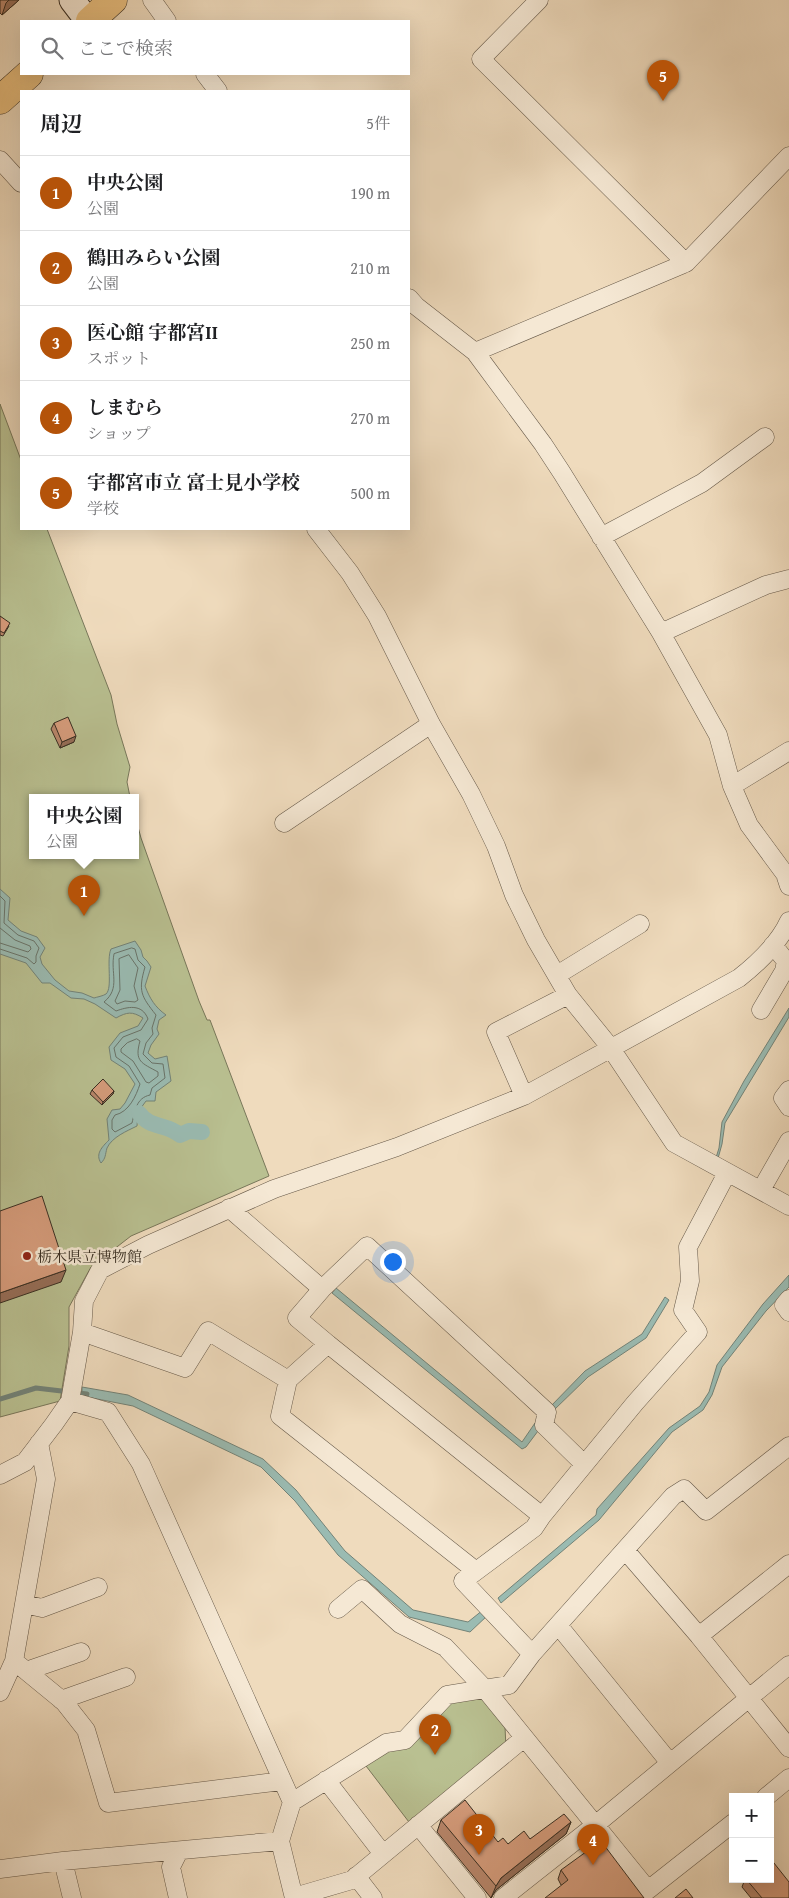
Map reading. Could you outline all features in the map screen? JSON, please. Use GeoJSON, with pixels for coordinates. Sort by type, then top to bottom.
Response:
{"type":"FeatureCollection","features":[{"type":"Feature","properties":{"kind":"main road"},"geometry":{"type":"LineString","coordinates":[[0,100],[28,75]]}},
{"type":"Feature","properties":{"kind":"street"},"geometry":{"type":"LineString","coordinates":[[72,0],[96,11]]}},
{"type":"Feature","properties":{"kind":"street"},"geometry":{"type":"LineString","coordinates":[[152,0],[166,20]]}},
{"type":"Feature","properties":{"kind":"street"},"geometry":{"type":"LineString","coordinates":[[538,0],[481,59],[686,263]]}},
{"type":"Feature","properties":{"kind":"street"},"geometry":{"type":"LineString","coordinates":[[206,75],[217,90]]}},
{"type":"Feature","properties":{"kind":"street"},"geometry":{"type":"LineString","coordinates":[[475,352],[686,263],[789,156]]}},
{"type":"Feature","properties":{"kind":"street"},"geometry":{"type":"LineString","coordinates":[[0,160],[20,182]]}},
{"type":"Feature","properties":{"kind":"street"},"geometry":{"type":"LineString","coordinates":[[410,299],[416,306],[475,352],[543,444],[661,633],[718,735],[732,786],[750,824],[786,874],[789,886]]}},
{"type":"Feature","properties":{"kind":"street"},"geometry":{"type":"LineString","coordinates":[[601,536],[702,483],[765,438]]}},
{"type":"Feature","properties":{"kind":"street"},"geometry":{"type":"LineString","coordinates":[[317,530],[350,573],[377,616],[431,724],[471,794],[496,846],[514,895],[525,918],[568,995],[610,1047],[674,1144],[789,1206]]}},
{"type":"Feature","properties":{"kind":"street"},"geometry":{"type":"LineString","coordinates":[[661,633],[766,585],[789,579]]}},
{"type":"Feature","properties":{"kind":"street"},"geometry":{"type":"LineString","coordinates":[[284,823],[431,724]]}},
{"type":"Feature","properties":{"kind":"street"},"geometry":{"type":"LineString","coordinates":[[732,786],[789,751]]}},
{"type":"Feature","properties":{"kind":"street"},"geometry":{"type":"LineString","coordinates":[[0,1475],[25,1462],[70,1401],[82,1332],[84,1301],[100,1270],[148,1245],[274,1189],[406,1144],[524,1096],[610,1047],[739,978],[754,966],[789,921]]}},
{"type":"Feature","properties":{"kind":"street"},"geometry":{"type":"LineString","coordinates":[[557,975],[640,924]]}},
{"type":"Feature","properties":{"kind":"street"},"geometry":{"type":"LineString","coordinates":[[761,1010],[784,971],[786,961],[773,944]]}},
{"type":"Feature","properties":{"kind":"street"},"geometry":{"type":"LineString","coordinates":[[524,1096],[496,1032],[568,995]]}},
{"type":"Feature","properties":{"kind":"street"},"geometry":{"type":"LineString","coordinates":[[789,1090],[783,1098],[789,1107]]}},
{"type":"Feature","properties":{"kind":"street"},"geometry":{"type":"LineString","coordinates":[[761,1190],[789,1141]]}},
{"type":"Feature","properties":{"kind":"street"},"geometry":{"type":"LineString","coordinates":[[532,1654],[463,1581],[534,1528],[635,1403],[698,1332],[683,1310],[690,1281],[688,1247],[727,1173]]}},
{"type":"Feature","properties":{"kind":"street"},"geometry":{"type":"LineString","coordinates":[[229,1208],[322,1289]]}},
{"type":"Feature","properties":{"kind":"street"},"geometry":{"type":"LineString","coordinates":[[542,1516],[297,1318],[322,1289],[367,1246],[547,1412],[544,1425],[584,1464]]}},
{"type":"Feature","properties":{"kind":"street"},"geometry":{"type":"LineString","coordinates":[[789,1299],[784,1305],[789,1312]]}},
{"type":"Feature","properties":{"kind":"street"},"geometry":{"type":"LineString","coordinates":[[82,1332],[185,1368],[208,1331],[288,1380]]}},
{"type":"Feature","properties":{"kind":"street"},"geometry":{"type":"LineString","coordinates":[[328,1344],[288,1380],[280,1416],[476,1570]]}},
{"type":"Feature","properties":{"kind":"street"},"geometry":{"type":"LineString","coordinates":[[70,1401],[108,1412],[141,1464],[292,1802]]}},
{"type":"Feature","properties":{"kind":"street"},"geometry":{"type":"LineString","coordinates":[[0,1692],[20,1666],[24,1604],[46,1480],[39,1444]]}},
{"type":"Feature","properties":{"kind":"street"},"geometry":{"type":"LineString","coordinates":[[524,1738],[352,1880],[294,1897],[280,1841],[292,1802],[386,1743],[405,1740],[447,1695],[509,1685],[532,1654],[673,1496],[684,1488],[706,1511],[789,1446]]}},
{"type":"Feature","properties":{"kind":"street"},"geometry":{"type":"LineString","coordinates":[[625,1550],[699,1636],[789,1748]]}},
{"type":"Feature","properties":{"kind":"street"},"geometry":{"type":"LineString","coordinates":[[699,1636],[789,1564]]}},
{"type":"Feature","properties":{"kind":"street"},"geometry":{"type":"LineString","coordinates":[[24,1604],[42,1608],[98,1587]]}},
{"type":"Feature","properties":{"kind":"street"},"geometry":{"type":"LineString","coordinates":[[338,1609],[362,1588],[400,1624],[445,1646],[486,1689],[594,1826],[648,1890],[729,1826]]}},
{"type":"Feature","properties":{"kind":"street"},"geometry":{"type":"LineString","coordinates":[[558,1625],[670,1763]]}},
{"type":"Feature","properties":{"kind":"street"},"geometry":{"type":"LineString","coordinates":[[20,1666],[81,1652]]}},
{"type":"Feature","properties":{"kind":"street"},"geometry":{"type":"LineString","coordinates":[[503,1898],[594,1826],[789,1665]]}},
{"type":"Feature","properties":{"kind":"street"},"geometry":{"type":"LineString","coordinates":[[20,1666],[61,1700],[86,1730],[108,1802],[282,1781]]}},
{"type":"Feature","properties":{"kind":"street"},"geometry":{"type":"LineString","coordinates":[[61,1700],[126,1677]]}},
{"type":"Feature","properties":{"kind":"street"},"geometry":{"type":"LineString","coordinates":[[771,1793],[789,1778]]}},
{"type":"Feature","properties":{"kind":"street"},"geometry":{"type":"LineString","coordinates":[[326,1780],[383,1854]]}},
{"type":"Feature","properties":{"kind":"street"},"geometry":{"type":"LineString","coordinates":[[418,1825],[477,1898]]}},
{"type":"Feature","properties":{"kind":"street"},"geometry":{"type":"LineString","coordinates":[[0,1869],[63,1861],[280,1841]]}},
{"type":"Feature","properties":{"kind":"street"},"geometry":{"type":"LineString","coordinates":[[178,1898],[171,1867],[179,1850]]}},
{"type":"Feature","properties":{"kind":"street"},"geometry":{"type":"LineString","coordinates":[[63,1861],[72,1898]]}},
{"type":"Feature","properties":{"kind":"street"},"geometry":{"type":"LineString","coordinates":[[356,1876],[373,1898]]}},
{"type":"Feature","properties":{"kind":"green space"},"geometry":{"type":"Polygon","coordinates":[[[0,404],[20,457],[20,530],[47,530],[111,695],[117,724],[130,767],[127,782],[129,794],[29,794],[29,859],[139,859],[139,831],[199,1001],[207,1020],[210,1020],[269,1176],[131,1236],[91,1267],[69,1307],[69,1346],[60,1401],[0,1417],[0,404]]]}},
{"type":"Feature","properties":{"kind":"green space"},"geometry":{"type":"Polygon","coordinates":[[[483,1698],[505,1727],[506,1748],[412,1826],[363,1762],[449,1700],[483,1698]]]}},
{"type":"Feature","properties":{"kind":"water"},"geometry":{"type":"Polygon","coordinates":[[[0,889],[10,898],[8,920],[21,931],[37,937],[45,948],[40,957],[42,964],[55,980],[69,991],[82,993],[94,998],[106,994],[109,986],[111,949],[135,941],[143,957],[151,967],[145,986],[153,1002],[166,1015],[159,1020],[157,1029],[159,1034],[148,1053],[155,1059],[167,1056],[171,1081],[156,1092],[155,1101],[146,1101],[138,1112],[137,1126],[120,1135],[109,1144],[105,1158],[101,1163],[99,1154],[109,1140],[107,1119],[112,1110],[120,1109],[125,1103],[135,1084],[125,1069],[111,1060],[109,1047],[120,1033],[138,1026],[143,1018],[129,1013],[116,1018],[84,999],[71,998],[50,983],[42,983],[26,963],[0,954],[0,889]]]}},
{"type":"Feature","properties":{"kind":"water"},"geometry":{"type":"Polygon","coordinates":[[[789,1008],[789,1017],[725,1123],[717,1162],[715,1161],[719,1148],[722,1122],[744,1081],[789,1008]]]}},
{"type":"Feature","properties":{"kind":"water"},"geometry":{"type":"Polygon","coordinates":[[[789,1275],[789,1287],[766,1311],[722,1367],[712,1395],[703,1410],[672,1432],[599,1520],[501,1603],[498,1598],[596,1515],[597,1509],[669,1428],[700,1406],[709,1392],[717,1365],[763,1304],[789,1275]]]}},
{"type":"Feature","properties":{"kind":"water"},"geometry":{"type":"Polygon","coordinates":[[[336,1288],[522,1442],[535,1423],[541,1427],[526,1447],[522,1449],[332,1293],[336,1288]]]}},
{"type":"Feature","properties":{"kind":"water"},"geometry":{"type":"Polygon","coordinates":[[[665,1297],[669,1300],[646,1338],[588,1377],[554,1410],[550,1407],[585,1371],[642,1334],[665,1297]]]}},
{"type":"Feature","properties":{"kind":"water"},"geometry":{"type":"Polygon","coordinates":[[[82,1387],[128,1395],[263,1459],[296,1490],[345,1551],[413,1610],[468,1622],[483,1610],[488,1615],[470,1632],[409,1617],[338,1555],[295,1501],[261,1467],[133,1406],[82,1396],[82,1387]]]}},
{"type":"Feature","properties":{"kind":"building"},"geometry":{"type":"Polygon","coordinates":[[[0,616],[10,623],[4,633],[0,631],[0,616]]]}},
{"type":"Feature","properties":{"kind":"building"},"geometry":{"type":"Polygon","coordinates":[[[68,717],[76,736],[62,742],[54,723],[68,717]]]}},
{"type":"Feature","properties":{"kind":"building"},"geometry":{"type":"Polygon","coordinates":[[[103,1079],[114,1091],[103,1102],[92,1090],[103,1079]]]}},
{"type":"Feature","properties":{"kind":"building","name":"栃木県立博物館"},"geometry":{"type":"Polygon","coordinates":[[[42,1196],[66,1270],[0,1293],[0,1211],[42,1196]]]}},
{"type":"Feature","properties":{"kind":"building"},"geometry":{"type":"Polygon","coordinates":[[[465,1800],[498,1842],[503,1838],[508,1844],[524,1831],[530,1839],[564,1814],[571,1822],[501,1878],[496,1886],[441,1820],[465,1800]]]}},
{"type":"Feature","properties":{"kind":"building"},"geometry":{"type":"Polygon","coordinates":[[[601,1841],[644,1898],[545,1898],[568,1880],[561,1870],[601,1841]]]}},
{"type":"Feature","properties":{"kind":"building"},"geometry":{"type":"Polygon","coordinates":[[[774,1863],[789,1882],[789,1898],[762,1898],[749,1883],[774,1883],[774,1863]]]}},
{"type":"Feature","properties":{"kind":"building"},"geometry":{"type":"Polygon","coordinates":[[[686,1889],[693,1898],[675,1898],[686,1889]]]}},
{"type":"Feature","properties":{"kind":"waterway"},"geometry":{"type":"LineString","coordinates":[[139,1113],[148,1122],[175,1131],[180,1135],[189,1131],[202,1132]]}},
{"type":"Feature","properties":{"kind":"waterway"},"geometry":{"type":"LineString","coordinates":[[0,1399],[36,1388],[87,1394]]}},
{"type":"Feature","properties":{"kind":"place","name":"宇都宮市立 富士見小学校"},"geometry":{"type":"Point","coordinates":[663,101]}},
{"type":"Feature","properties":{"kind":"place","name":"中央公園"},"geometry":{"type":"Point","coordinates":[84,916]}},
{"type":"Feature","properties":{"kind":"place","name":"栃木県立博物館"},"geometry":{"type":"Point","coordinates":[27,1256]}},
{"type":"Feature","properties":{"kind":"place","name":"鶴田みらい公園"},"geometry":{"type":"Point","coordinates":[435,1755]}},
{"type":"Feature","properties":{"kind":"place","name":"医心館 宇都宮Ⅱ"},"geometry":{"type":"Point","coordinates":[479,1855]}},
{"type":"Feature","properties":{"kind":"place","name":"しまむら"},"geometry":{"type":"Point","coordinates":[593,1865]}}]}
